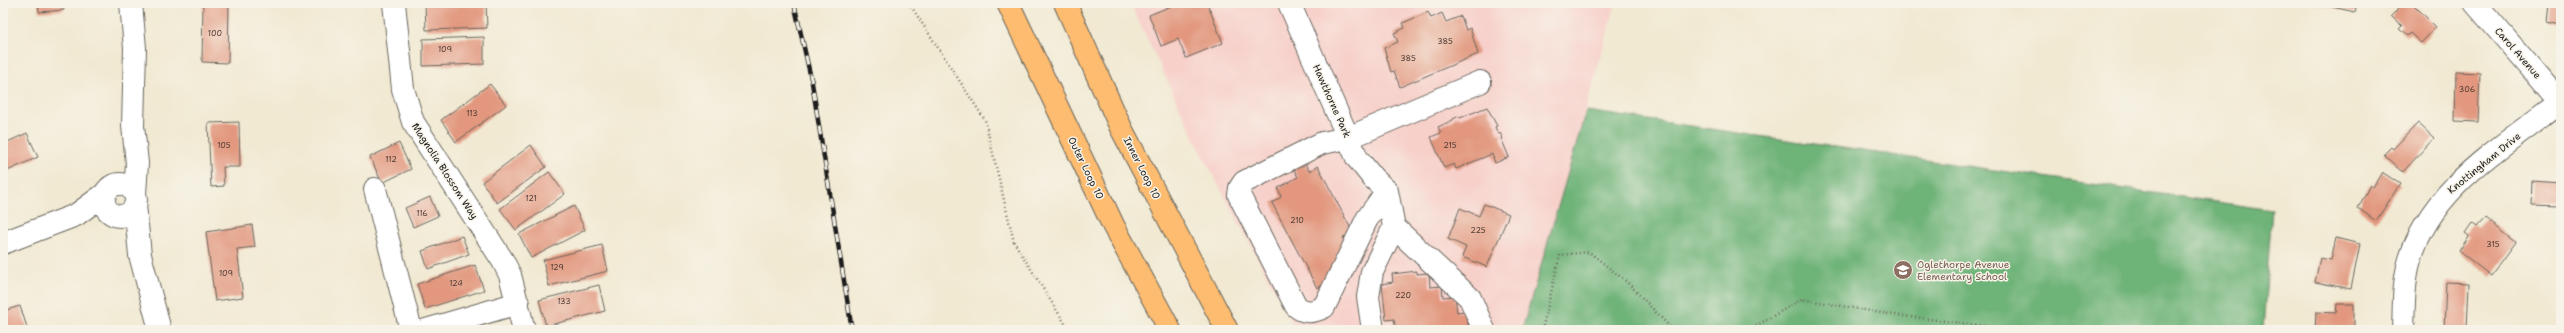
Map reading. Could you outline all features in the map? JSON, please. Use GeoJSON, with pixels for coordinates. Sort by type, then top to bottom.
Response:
{"type":"FeatureCollection","features":[{"type":"Feature","properties":{"kind":"highway","name":"Outer Loop 10"},"geometry":{"type":"LineString","coordinates":[[1008,3],[1113,225],[1170,330]]}},
{"type":"Feature","properties":{"kind":"highway","name":"Inner Loop 10"},"geometry":{"type":"LineString","coordinates":[[1065,3],[1121,128],[1227,330]]}},
{"type":"Feature","properties":{"kind":"street"},"geometry":{"type":"LineString","coordinates":[[126,207],[137,163],[133,126],[135,48],[132,3]]}},
{"type":"Feature","properties":{"kind":"street","name":"Magnolia Blossom Way"},"geometry":{"type":"LineString","coordinates":[[394,3],[403,89],[413,122],[503,261],[510,275],[524,330]]}},
{"type":"Feature","properties":{"kind":"street","name":"Hawthorne Park"},"geometry":{"type":"LineString","coordinates":[[1289,3],[1357,158],[1373,178],[1387,191]]}},
{"type":"Feature","properties":{"kind":"street","name":"Carol Avenue"},"geometry":{"type":"LineString","coordinates":[[2475,3],[2561,102]]}},
{"type":"Feature","properties":{"kind":"street"},"geometry":{"type":"LineString","coordinates":[[1387,191],[1367,219],[1324,307],[1316,310],[1302,311],[1296,306],[1239,195],[1240,188],[1244,182],[1322,143],[1348,138],[1480,82]]}},
{"type":"Feature","properties":{"kind":"street","name":"Knottingham Drive"},"geometry":{"type":"LineString","coordinates":[[2403,330],[2408,265],[2422,225],[2433,209],[2450,189],[2561,102]]}},
{"type":"Feature","properties":{"kind":"street"},"geometry":{"type":"LineString","coordinates":[[126,207],[107,208],[108,191],[123,160],[133,126]]}},
{"type":"Feature","properties":{"kind":"street"},"geometry":{"type":"LineString","coordinates":[[76,215],[114,186],[124,185],[126,207],[160,330]]}},
{"type":"Feature","properties":{"kind":"street"},"geometry":{"type":"LineString","coordinates":[[376,189],[411,330]]}},
{"type":"Feature","properties":{"kind":"street"},"geometry":{"type":"LineString","coordinates":[[1387,191],[1394,227],[1470,298],[1484,330]]}},
{"type":"Feature","properties":{"kind":"street"},"geometry":{"type":"LineString","coordinates":[[3,243],[76,215],[126,207]]}},
{"type":"Feature","properties":{"kind":"street"},"geometry":{"type":"LineString","coordinates":[[1373,330],[1368,297],[1372,272],[1394,227]]}},
{"type":"Feature","properties":{"kind":"street"},"geometry":{"type":"LineString","coordinates":[[426,330],[518,303]]}},
{"type":"Feature","properties":{"kind":"path"},"geometry":{"type":"LineString","coordinates":[[909,3],[985,120],[1014,242],[1070,330]]}},
{"type":"Feature","properties":{"kind":"path"},"geometry":{"type":"LineString","coordinates":[[1542,330],[1560,255],[1589,252],[1627,282],[1673,330]]}},
{"type":"Feature","properties":{"kind":"path"},"geometry":{"type":"LineString","coordinates":[[1749,330],[1802,299],[1887,314],[2019,330]]}},
{"type":"Feature","properties":{"kind":"shaded area"},"geometry":{"type":"Polygon","coordinates":[[[1130,3],[1616,3],[1585,111],[2272,210],[2263,330],[1296,330],[1203,156],[1130,3]]]}},
{"type":"Feature","properties":{"kind":"green space","name":"Oglethorpe Avenue Elementary School"},"geometry":{"type":"Polygon","coordinates":[[[1586,111],[2272,210],[2263,330],[1522,330],[1586,111]]]}},
{"type":"Feature","properties":{"kind":"building"},"geometry":{"type":"Polygon","coordinates":[[[38,3],[63,3],[64,10],[39,12],[38,3]]]}},
{"type":"Feature","properties":{"kind":"building"},"geometry":{"type":"Polygon","coordinates":[[[203,3],[229,3],[228,63],[202,62],[203,3]]]}},
{"type":"Feature","properties":{"kind":"building"},"geometry":{"type":"Polygon","coordinates":[[[425,3],[486,3],[487,28],[426,30],[425,3]]]}},
{"type":"Feature","properties":{"kind":"building"},"geometry":{"type":"Polygon","coordinates":[[[1179,3],[1207,3],[1223,43],[1186,58],[1178,39],[1161,46],[1149,15],[1179,3]]]}},
{"type":"Feature","properties":{"kind":"building"},"geometry":{"type":"Polygon","coordinates":[[[2314,3],[2357,3],[2355,12],[2314,3]]]}},
{"type":"Feature","properties":{"kind":"building"},"geometry":{"type":"Polygon","coordinates":[[[2404,3],[2412,3],[2436,27],[2421,43],[2410,33],[2407,36],[2399,29],[2402,26],[2391,16],[2404,3]]]}},
{"type":"Feature","properties":{"kind":"building"},"geometry":{"type":"Polygon","coordinates":[[[2550,3],[2561,3],[2561,24],[2548,21],[2550,3]]]}},
{"type":"Feature","properties":{"kind":"building"},"geometry":{"type":"Polygon","coordinates":[[[1428,12],[1431,18],[1442,13],[1446,22],[1461,16],[1466,30],[1470,28],[1478,54],[1400,87],[1394,71],[1391,72],[1384,48],[1398,42],[1394,33],[1405,28],[1403,23],[1428,12]]]}},
{"type":"Feature","properties":{"kind":"building"},"geometry":{"type":"Polygon","coordinates":[[[484,37],[484,64],[423,66],[423,39],[484,37]]]}},
{"type":"Feature","properties":{"kind":"building"},"geometry":{"type":"Polygon","coordinates":[[[2456,72],[2480,73],[2478,122],[2455,121],[2456,72]]]}},
{"type":"Feature","properties":{"kind":"building"},"geometry":{"type":"Polygon","coordinates":[[[490,84],[506,105],[456,142],[441,120],[490,84]]]}},
{"type":"Feature","properties":{"kind":"building"},"geometry":{"type":"Polygon","coordinates":[[[1487,107],[1497,126],[1495,127],[1498,134],[1500,133],[1502,137],[1501,138],[1509,157],[1495,163],[1492,154],[1456,169],[1454,164],[1444,168],[1431,137],[1441,133],[1438,127],[1459,116],[1460,118],[1487,107]]]}},
{"type":"Feature","properties":{"kind":"building"},"geometry":{"type":"Polygon","coordinates":[[[239,122],[240,167],[223,167],[224,186],[211,187],[208,123],[239,122]]]}},
{"type":"Feature","properties":{"kind":"building"},"geometry":{"type":"Polygon","coordinates":[[[2418,123],[2434,138],[2403,172],[2384,154],[2391,147],[2393,149],[2418,123]]]}},
{"type":"Feature","properties":{"kind":"building"},"geometry":{"type":"Polygon","coordinates":[[[27,133],[38,157],[3,173],[3,144],[27,133]]]}},
{"type":"Feature","properties":{"kind":"building"},"geometry":{"type":"Polygon","coordinates":[[[399,143],[411,169],[382,183],[370,157],[399,143]]]}},
{"type":"Feature","properties":{"kind":"building"},"geometry":{"type":"Polygon","coordinates":[[[531,145],[546,167],[497,203],[482,182],[531,145]]]}},
{"type":"Feature","properties":{"kind":"building"},"geometry":{"type":"Polygon","coordinates":[[[1301,156],[1309,171],[1318,166],[1353,233],[1343,238],[1348,251],[1334,280],[1317,288],[1272,203],[1281,197],[1278,188],[1298,177],[1289,161],[1301,156]]]}},
{"type":"Feature","properties":{"kind":"building"},"geometry":{"type":"Polygon","coordinates":[[[549,172],[565,194],[516,230],[500,209],[549,172]]]}},
{"type":"Feature","properties":{"kind":"building"},"geometry":{"type":"Polygon","coordinates":[[[2382,172],[2400,184],[2376,221],[2358,208],[2370,185],[2373,187],[2382,172]]]}},
{"type":"Feature","properties":{"kind":"building"},"geometry":{"type":"Polygon","coordinates":[[[2532,181],[2561,183],[2561,206],[2531,205],[2532,181]]]}},
{"type":"Feature","properties":{"kind":"building"},"geometry":{"type":"Polygon","coordinates":[[[430,197],[438,216],[413,227],[405,208],[430,197]]]}},
{"type":"Feature","properties":{"kind":"building"},"geometry":{"type":"Polygon","coordinates":[[[1484,204],[1509,214],[1487,267],[1462,257],[1466,247],[1448,239],[1460,208],[1479,216],[1484,204]]]}},
{"type":"Feature","properties":{"kind":"building"},"geometry":{"type":"Polygon","coordinates":[[[574,206],[585,230],[531,258],[519,234],[574,206]]]}},
{"type":"Feature","properties":{"kind":"building"},"geometry":{"type":"Polygon","coordinates":[[[2485,218],[2516,242],[2491,276],[2459,251],[2469,236],[2465,233],[2472,223],[2477,227],[2485,218]]]}},
{"type":"Feature","properties":{"kind":"building"},"geometry":{"type":"Polygon","coordinates":[[[252,225],[255,247],[237,249],[243,297],[215,301],[206,232],[252,225]]]}},
{"type":"Feature","properties":{"kind":"building"},"geometry":{"type":"Polygon","coordinates":[[[462,236],[469,254],[428,269],[422,251],[462,236]]]}},
{"type":"Feature","properties":{"kind":"building"},"geometry":{"type":"Polygon","coordinates":[[[2336,238],[2360,244],[2351,289],[2315,282],[2320,258],[2331,260],[2336,238]]]}},
{"type":"Feature","properties":{"kind":"building"},"geometry":{"type":"Polygon","coordinates":[[[602,245],[608,271],[549,286],[543,260],[602,245]]]}},
{"type":"Feature","properties":{"kind":"building"},"geometry":{"type":"Polygon","coordinates":[[[475,265],[484,290],[425,309],[417,284],[475,265]]]}},
{"type":"Feature","properties":{"kind":"building"},"geometry":{"type":"Polygon","coordinates":[[[1417,271],[1417,274],[1429,273],[1430,287],[1442,286],[1443,297],[1455,296],[1457,312],[1466,311],[1469,330],[1396,330],[1394,319],[1386,320],[1382,284],[1393,282],[1392,274],[1417,271]]]}},
{"type":"Feature","properties":{"kind":"building"},"geometry":{"type":"Polygon","coordinates":[[[2446,282],[2469,283],[2467,330],[2444,329],[2446,282]]]}},
{"type":"Feature","properties":{"kind":"building"},"geometry":{"type":"Polygon","coordinates":[[[599,285],[605,311],[546,326],[539,300],[599,285]]]}},
{"type":"Feature","properties":{"kind":"building"},"geometry":{"type":"Polygon","coordinates":[[[2337,304],[2354,304],[2354,330],[2315,330],[2316,312],[2336,313],[2337,304]]]}},
{"type":"Feature","properties":{"kind":"building"},"geometry":{"type":"Polygon","coordinates":[[[20,306],[28,330],[3,330],[3,311],[20,306]]]}},
{"type":"Feature","properties":{"kind":"railway"},"geometry":{"type":"LineString","coordinates":[[794,3],[812,83],[852,330]]}},
{"type":"Feature","properties":{"kind":"place","name":"Oglethorpe Avenue Elementary School"},"geometry":{"type":"Point","coordinates":[1903,270]}}]}
